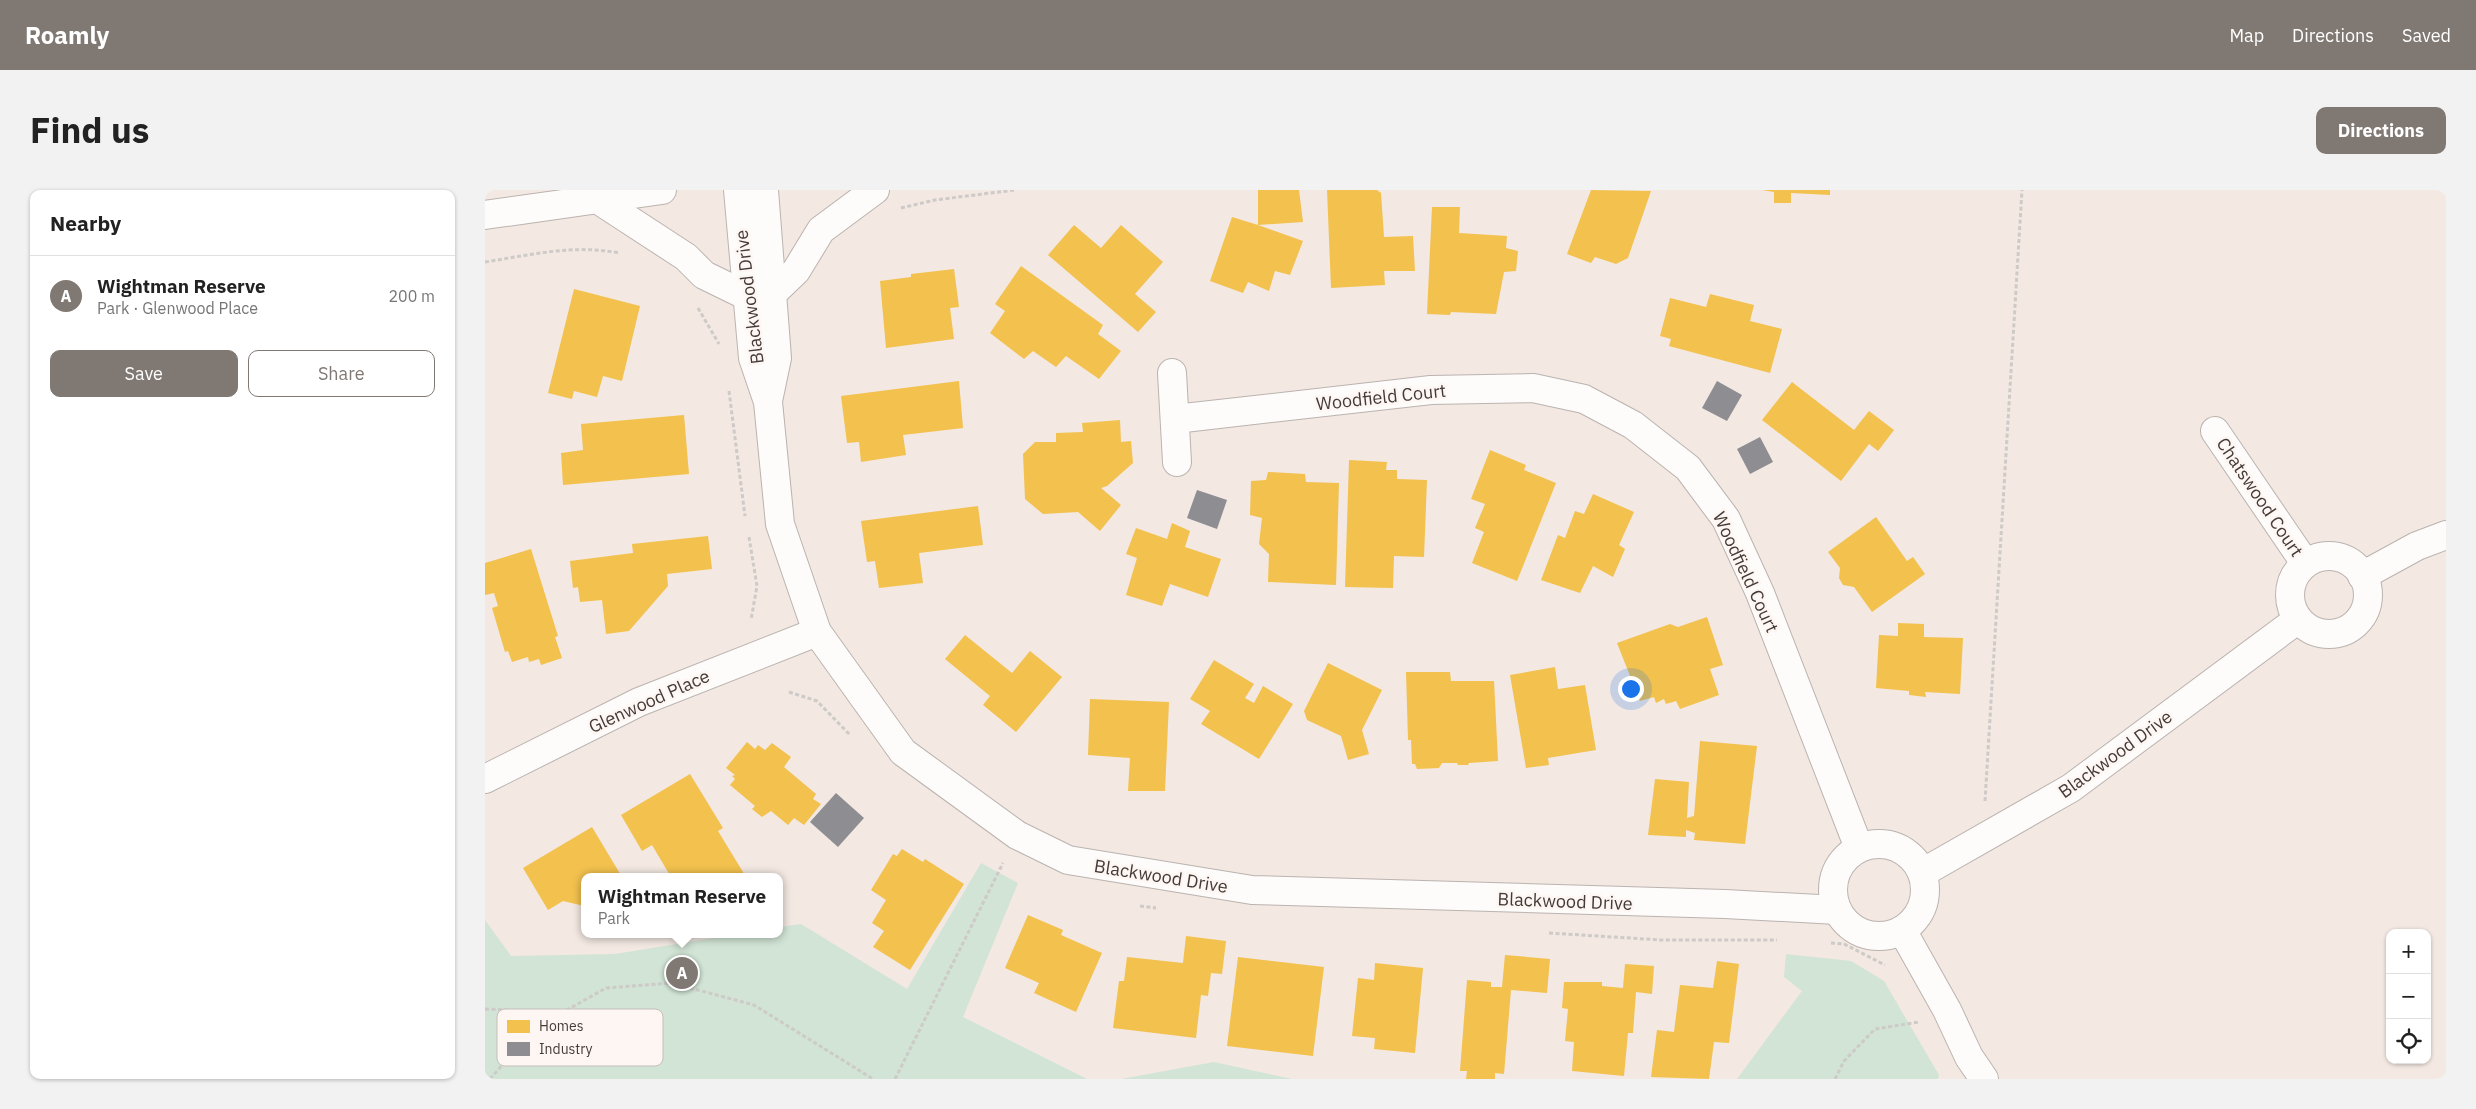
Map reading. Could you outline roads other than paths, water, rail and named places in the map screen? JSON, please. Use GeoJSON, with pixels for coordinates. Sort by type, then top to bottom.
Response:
{"type":"FeatureCollection","features":[{"type":"Feature","properties":{"kind":"street"},"geometry":{"type":"LineString","coordinates":[[485,215],[662,190]]}},
{"type":"Feature","properties":{"kind":"street","name":"Blackwood Drive"},"geometry":{"type":"LineString","coordinates":[[738,190],[760,295]]}},
{"type":"Feature","properties":{"kind":"street","name":"Blackwood Drive"},"geometry":{"type":"LineString","coordinates":[[764,190],[760,295],[753,358],[768,402],[780,524],[817,632],[903,752],[1017,835],[1068,860],[1252,890],[1725,904],[1837,910]]}},
{"type":"Feature","properties":{"kind":"street"},"geometry":{"type":"LineString","coordinates":[[597,199],[686,257],[704,275],[760,295],[796,271],[821,230],[875,190]]}},
{"type":"Feature","properties":{"kind":"street"},"geometry":{"type":"LineString","coordinates":[[1171,372],[1177,462]]}},
{"type":"Feature","properties":{"kind":"street","name":"Woodfield Court"},"geometry":{"type":"LineString","coordinates":[[1175,419],[1431,390],[1533,388],[1584,399],[1633,425],[1687,468],[1726,519],[1760,593],[1859,848]]}},
{"type":"Feature","properties":{"kind":"street","name":"Chatswood Court"},"geometry":{"type":"LineString","coordinates":[[2215,431],[2305,563]]}},
{"type":"Feature","properties":{"kind":"street"},"geometry":{"type":"LineString","coordinates":[[2363,576],[2417,546],[2446,535]]}},
{"type":"Feature","properties":{"kind":"street"},"geometry":{"type":"LineString","coordinates":[[2329,556],[2342,558],[2353,564],[2363,576],[2367,584],[2368,598],[2365,611],[2357,622],[2347,630],[2334,634],[2320,634],[2297,620],[2291,608],[2289,596],[2296,572],[2305,563],[2316,558],[2329,556]]}},
{"type":"Feature","properties":{"kind":"street","name":"Blackwood Drive"},"geometry":{"type":"LineString","coordinates":[[1922,873],[2071,788],[2297,620]]}},
{"type":"Feature","properties":{"kind":"street","name":"Glenwood Place"},"geometry":{"type":"LineString","coordinates":[[485,779],[639,702],[817,632]]}},
{"type":"Feature","properties":{"kind":"street"},"geometry":{"type":"LineString","coordinates":[[1873,844],[1889,844],[1903,850],[1915,860],[1922,873],[1925,898],[1921,910],[1902,930],[1887,935],[1865,933],[1845,922],[1837,910],[1833,896],[1833,882],[1837,868],[1847,856],[1859,848],[1873,844]]}},
{"type":"Feature","properties":{"kind":"street"},"geometry":{"type":"LineString","coordinates":[[1902,930],[1947,1010],[1969,1057],[1984,1079]]}},
{"type":"Feature","properties":{"kind":"place","name":"Wightman Reserve"},"geometry":{"type":"Point","coordinates":[682,973]}}]}
